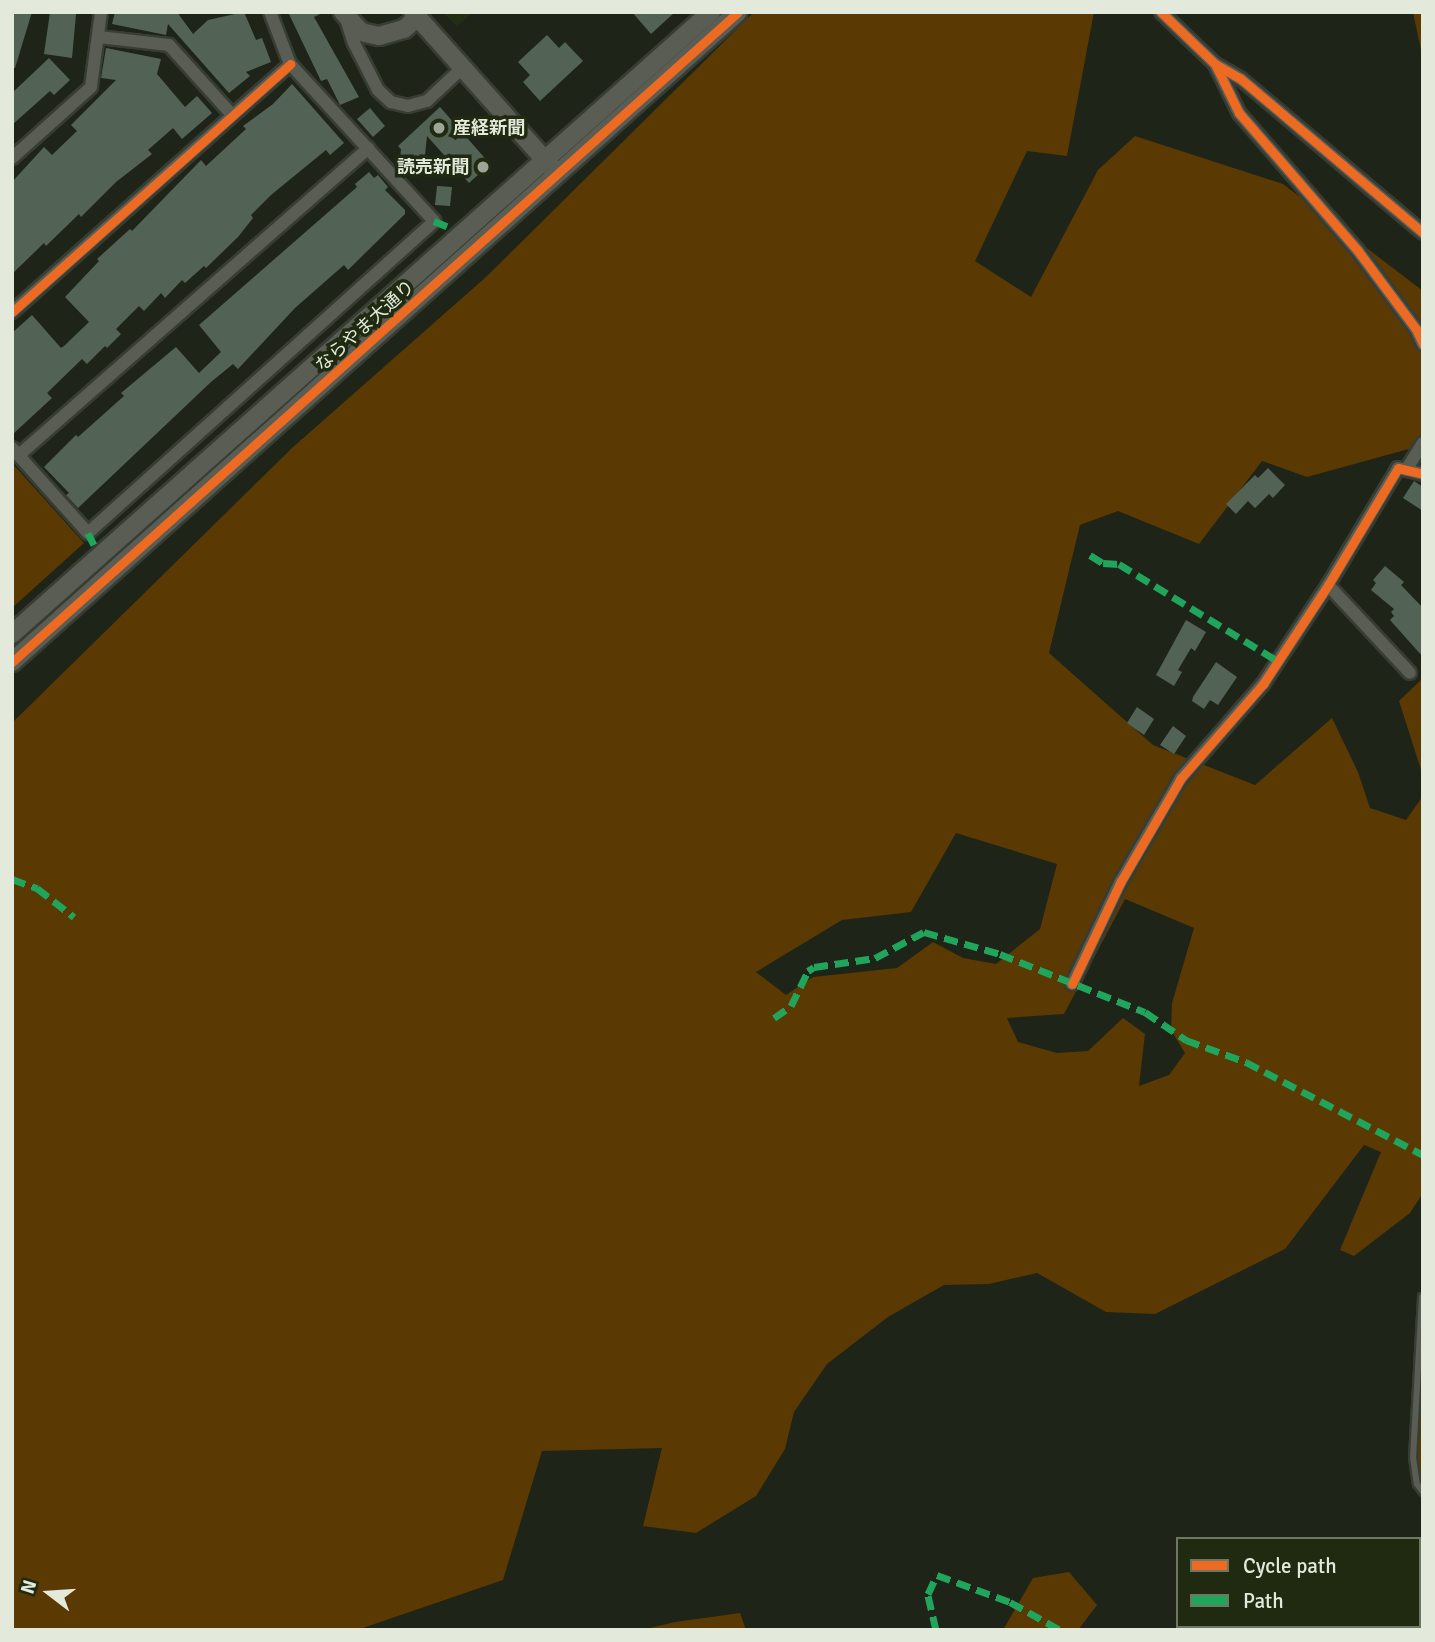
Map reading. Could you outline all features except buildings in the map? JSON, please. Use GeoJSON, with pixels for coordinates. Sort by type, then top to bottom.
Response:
{"type":"FeatureCollection","features":[{"type":"Feature","properties":{"kind":"street"},"geometry":{"type":"LineString","coordinates":[[12,158],[91,87],[102,12]]}},
{"type":"Feature","properties":{"kind":"street"},"geometry":{"type":"LineString","coordinates":[[270,12],[290,64],[368,148],[434,221],[88,533],[15,451],[368,148]]}},
{"type":"Feature","properties":{"kind":"street","name":"ならやま大通り"},"geometry":{"type":"LineString","coordinates":[[12,662],[738,12]]}},
{"type":"Feature","properties":{"kind":"street"},"geometry":{"type":"LineString","coordinates":[[1161,12],[1215,64],[1241,79],[1423,233]]}},
{"type":"Feature","properties":{"kind":"street","name":"ならやま大通り"},"geometry":{"type":"LineString","coordinates":[[12,634],[707,13]]}},
{"type":"Feature","properties":{"kind":"street"},"geometry":{"type":"LineString","coordinates":[[344,14],[361,32],[379,36],[404,29],[415,15],[558,174]]}},
{"type":"Feature","properties":{"kind":"street"},"geometry":{"type":"LineString","coordinates":[[344,14],[354,43],[378,89],[391,102],[408,106],[427,101],[462,68]]}},
{"type":"Feature","properties":{"kind":"street"},"geometry":{"type":"LineString","coordinates":[[99,37],[169,45],[232,115]]}},
{"type":"Feature","properties":{"kind":"street"},"geometry":{"type":"LineString","coordinates":[[12,312],[290,64]]}},
{"type":"Feature","properties":{"kind":"street"},"geometry":{"type":"LineString","coordinates":[[1215,64],[1239,113],[1358,251],[1416,329],[1423,344]]}},
{"type":"Feature","properties":{"kind":"street"},"geometry":{"type":"LineString","coordinates":[[1406,470],[1423,443]]}},
{"type":"Feature","properties":{"kind":"street"},"geometry":{"type":"LineString","coordinates":[[1072,984],[1121,881],[1181,778],[1263,684],[1328,585],[1398,468],[1423,474]]}},
{"type":"Feature","properties":{"kind":"street"},"geometry":{"type":"LineString","coordinates":[[1328,585],[1410,673]]}},
{"type":"Feature","properties":{"kind":"lane"},"geometry":{"type":"LineString","coordinates":[[1422,1297],[1413,1457],[1418,1483],[1423,1492]]}},
{"type":"Feature","properties":{"kind":"shaded area"},"geometry":{"type":"Polygon","coordinates":[[[442,12],[473,12],[457,26],[442,12]]]}},
{"type":"Feature","properties":{"kind":"shaded area"},"geometry":{"type":"Polygon","coordinates":[[[754,12],[1094,12],[1067,156],[1027,151],[975,261],[1031,297],[1098,170],[1135,136],[1283,184],[1423,291],[1423,440],[1416,447],[1307,477],[1262,461],[1199,544],[1118,511],[1080,525],[1049,653],[1153,745],[1255,785],[1332,718],[1358,772],[1370,808],[1406,820],[1423,796],[1423,1193],[1410,1213],[1354,1256],[1340,1250],[1381,1152],[1364,1145],[1285,1249],[1155,1314],[1106,1312],[1037,1273],[989,1284],[944,1285],[888,1317],[827,1364],[794,1412],[785,1449],[756,1496],[696,1533],[643,1526],[662,1448],[542,1451],[503,1580],[357,1630],[12,1630],[12,723],[292,448],[486,277],[754,12]],[[956,833],[911,912],[842,920],[756,972],[786,995],[813,977],[897,968],[933,942],[963,958],[996,964],[1040,929],[1057,864],[956,833]],[[1125,899],[1064,1014],[1007,1018],[1018,1042],[1057,1053],[1088,1051],[1123,1018],[1145,1034],[1139,1086],[1169,1075],[1185,1053],[1171,1030],[1172,1003],[1194,928],[1125,899]]]}},
{"type":"Feature","properties":{"kind":"shaded area"},"geometry":{"type":"Polygon","coordinates":[[[1413,12],[1423,12],[1423,55],[1422,55],[1413,12]]]}},
{"type":"Feature","properties":{"kind":"shaded area"},"geometry":{"type":"Polygon","coordinates":[[[12,463],[84,543],[12,608],[12,463]]]}},
{"type":"Feature","properties":{"kind":"shaded area"},"geometry":{"type":"Polygon","coordinates":[[[1423,678],[1423,776],[1399,701],[1423,678]]]}},
{"type":"Feature","properties":{"kind":"shaded area"},"geometry":{"type":"Polygon","coordinates":[[[1420,1395],[1423,1395],[1423,1485],[1416,1456],[1420,1395]]]}},
{"type":"Feature","properties":{"kind":"shaded area"},"geometry":{"type":"Polygon","coordinates":[[[1069,1572],[1097,1605],[1078,1630],[1003,1630],[1033,1578],[1069,1572]]]}},
{"type":"Feature","properties":{"kind":"shaded area"},"geometry":{"type":"Polygon","coordinates":[[[740,1613],[746,1630],[641,1630],[675,1622],[740,1613]]]}},
{"type":"Feature","properties":{"kind":"marked path"},"geometry":{"type":"LineString","coordinates":[[434,221],[451,228]]}},
{"type":"Feature","properties":{"kind":"marked path"},"geometry":{"type":"LineString","coordinates":[[88,533],[94,545]]}},
{"type":"Feature","properties":{"kind":"marked path"},"geometry":{"type":"LineString","coordinates":[[1090,555],[1103,563],[1119,564],[1278,661]]}},
{"type":"Feature","properties":{"kind":"marked path"},"geometry":{"type":"LineString","coordinates":[[12,879],[37,888],[74,917]]}},
{"type":"Feature","properties":{"kind":"marked path"},"geometry":{"type":"LineString","coordinates":[[774,1018],[791,1006],[808,971],[814,967],[875,958],[924,932],[1000,954],[1145,1012],[1186,1040],[1246,1062],[1423,1155]]}},
{"type":"Feature","properties":{"kind":"marked path"},"geometry":{"type":"LineString","coordinates":[[936,1630],[928,1594],[937,1575],[1010,1602],[1060,1630]]}},
{"type":"Feature","properties":{"kind":"cycle path"},"geometry":{"type":"LineString","coordinates":[[12,662],[738,12]]}},
{"type":"Feature","properties":{"kind":"cycle path"},"geometry":{"type":"LineString","coordinates":[[1161,12],[1215,64],[1241,79],[1423,233]]}},
{"type":"Feature","properties":{"kind":"cycle path"},"geometry":{"type":"LineString","coordinates":[[12,312],[290,64]]}},
{"type":"Feature","properties":{"kind":"cycle path"},"geometry":{"type":"LineString","coordinates":[[1215,64],[1239,113],[1358,251],[1416,329],[1423,344]]}},
{"type":"Feature","properties":{"kind":"cycle path"},"geometry":{"type":"LineString","coordinates":[[1072,984],[1121,881],[1181,778],[1263,684],[1328,585],[1398,468],[1423,474]]}},
{"type":"Feature","properties":{"kind":"place","name":"産経新聞"},"geometry":{"type":"Point","coordinates":[439,128]}},
{"type":"Feature","properties":{"kind":"place","name":"読売新聞"},"geometry":{"type":"Point","coordinates":[483,167]}}]}
